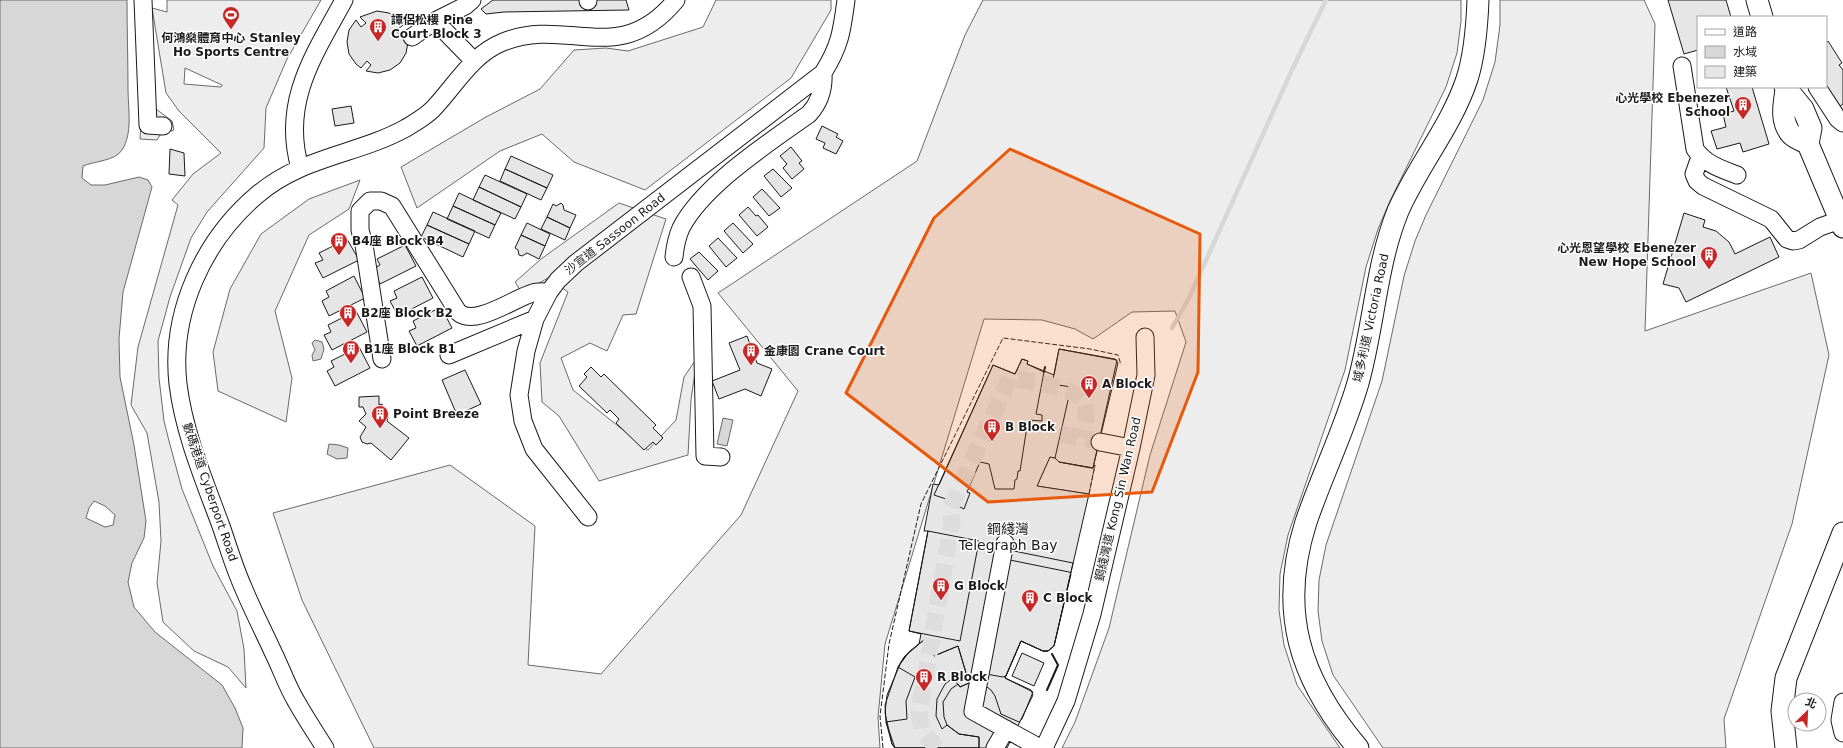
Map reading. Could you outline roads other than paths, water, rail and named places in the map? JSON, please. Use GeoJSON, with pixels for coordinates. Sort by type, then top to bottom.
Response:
{"type":"FeatureCollection","features":[{"type":"Feature","properties":{"kind":"main road","name":"域多利道 Victoria Road"},"geometry":{"type":"LineString","coordinates":[[1358,748],[1343,730],[1323,701],[1304,660],[1297,635],[1294,609],[1296,568],[1307,521],[1338,442],[1357,386],[1368,342],[1384,254],[1393,224],[1408,190],[1451,115],[1467,79],[1474,51],[1478,0]]}},
{"type":"Feature","properties":{"kind":"main road"},"geometry":{"type":"LineString","coordinates":[[1757,0],[1762,16]]}},
{"type":"Feature","properties":{"kind":"main road"},"geometry":{"type":"LineString","coordinates":[[1786,88],[1783,113],[1791,134],[1808,144],[1842,224]]}},
{"type":"Feature","properties":{"kind":"main road"},"geometry":{"type":"LineString","coordinates":[[1786,748],[1782,711],[1786,678],[1843,533]]}},
{"type":"Feature","properties":{"kind":"street"},"geometry":{"type":"LineString","coordinates":[[143,0],[148,125],[163,126]]}},
{"type":"Feature","properties":{"kind":"street"},"geometry":{"type":"LineString","coordinates":[[300,168],[296,154],[294,130],[298,95],[312,57],[344,0]]}},
{"type":"Feature","properties":{"kind":"street"},"geometry":{"type":"LineString","coordinates":[[412,37],[435,21],[464,6],[472,0]]}},
{"type":"Feature","properties":{"kind":"street","name":"數碼港道 Cyberport Road"},"geometry":{"type":"LineString","coordinates":[[325,748],[296,700],[242,585],[196,456],[185,418],[178,384],[179,336],[185,306],[194,280],[216,240],[234,218],[257,196],[286,175],[300,168],[387,136],[415,123],[434,108],[474,61],[492,47],[502,42],[528,35],[545,34],[606,39],[632,33],[656,20],[676,0]]}},
{"type":"Feature","properties":{"kind":"street","name":"沙宣道 Sassoon Road"},"geometry":{"type":"LineString","coordinates":[[588,518],[534,449],[523,421],[520,408],[520,388],[526,351],[535,319],[549,292],[558,280],[576,263],[823,73],[832,58],[840,39],[846,0]]}},
{"type":"Feature","properties":{"kind":"street"},"geometry":{"type":"LineString","coordinates":[[435,21],[474,61]]}},
{"type":"Feature","properties":{"kind":"street"},"geometry":{"type":"LineString","coordinates":[[1682,66],[1695,149],[1700,157],[1711,165],[1737,175]]}},
{"type":"Feature","properties":{"kind":"street"},"geometry":{"type":"LineString","coordinates":[[674,258],[676,243],[681,229],[692,212],[739,166],[809,114],[815,107],[822,91],[823,73]]}},
{"type":"Feature","properties":{"kind":"street"},"geometry":{"type":"LineString","coordinates":[[1818,88],[1838,119],[1843,122]]}},
{"type":"Feature","properties":{"kind":"street"},"geometry":{"type":"LineString","coordinates":[[1700,157],[1694,174],[1697,181],[1703,186],[1771,219],[1787,238],[1793,241],[1799,240],[1820,227],[1842,224]]}},
{"type":"Feature","properties":{"kind":"street"},"geometry":{"type":"LineString","coordinates":[[382,359],[364,245],[360,230],[360,211],[370,201],[381,201],[392,206],[458,312],[463,316],[482,315],[533,292],[549,292]]}},
{"type":"Feature","properties":{"kind":"street"},"geometry":{"type":"LineString","coordinates":[[691,277],[702,306],[705,456],[721,457]]}},
{"type":"Feature","properties":{"kind":"street"},"geometry":{"type":"LineString","coordinates":[[449,355],[535,319]]}},
{"type":"Feature","properties":{"kind":"street","name":"鋼綫灣道 Kong Sin Wan Road"},"geometry":{"type":"LineString","coordinates":[[1038,746],[1066,701],[1092,614],[1131,448],[1146,375],[1145,337]]}},
{"type":"Feature","properties":{"kind":"street"},"geometry":{"type":"LineString","coordinates":[[1100,442],[1131,448]]}},
{"type":"Feature","properties":{"kind":"street"},"geometry":{"type":"LineString","coordinates":[[1005,543],[973,711],[1038,746]]}},
{"type":"Feature","properties":{"kind":"street"},"geometry":{"type":"LineString","coordinates":[[1843,702],[1840,720],[1843,733]]}},
{"type":"Feature","properties":{"kind":"street"},"geometry":{"type":"LineString","coordinates":[[995,748],[1010,732]]}},
{"type":"Feature","properties":{"kind":"water"},"geometry":{"type":"Polygon","coordinates":[[[0,0],[127,0],[128,136],[119,154],[110,159],[83,166],[82,178],[91,185],[105,185],[139,177],[148,180],[152,187],[123,292],[119,339],[120,377],[134,445],[146,521],[144,538],[132,563],[128,582],[134,607],[155,632],[222,685],[235,708],[243,728],[242,748],[0,748],[0,0]],[[94,501],[89,508],[86,518],[105,527],[113,525],[115,515],[105,506],[94,501]]]}},
{"type":"Feature","properties":{"kind":"water"},"geometry":{"type":"Polygon","coordinates":[[[315,340],[322,342],[324,349],[321,359],[313,361],[312,355],[315,350],[312,343],[315,340]]]}},
{"type":"Feature","properties":{"kind":"water"},"geometry":{"type":"Polygon","coordinates":[[[723,418],[733,420],[727,446],[717,444],[723,418]]]}},
{"type":"Feature","properties":{"kind":"water"},"geometry":{"type":"Polygon","coordinates":[[[329,444],[348,448],[347,458],[337,459],[327,454],[329,444]]]}},
{"type":"Feature","properties":{"kind":"waterway"},"geometry":{"type":"LineString","coordinates":[[1172,328],[1189,298],[1292,70],[1326,0]]}},
{"type":"Feature","properties":{"kind":"tunnel"},"geometry":{"type":"LineString","coordinates":[[937,748],[922,731],[919,712],[952,523],[950,508],[1010,378],[1062,389],[1072,392],[1080,397],[1084,402],[1086,411],[1086,420],[1081,438]]}},
{"type":"Feature","properties":{"kind":"tunnel"},"geometry":{"type":"LineString","coordinates":[[1061,434],[1092,440]]}},
{"type":"Feature","properties":{"kind":"place","name":"何鴻燊體育中心 Stanley Ho Sports Centre"},"geometry":{"type":"Point","coordinates":[231,30]}},
{"type":"Feature","properties":{"kind":"place","name":"譚侶松樓 Pine Court Block 3"},"geometry":{"type":"Point","coordinates":[378,42]}},
{"type":"Feature","properties":{"kind":"place","name":"心光學校 Ebenezer School"},"geometry":{"type":"Point","coordinates":[1743,120]}},
{"type":"Feature","properties":{"kind":"place","name":"B4座 Block B4"},"geometry":{"type":"Point","coordinates":[339,256]}},
{"type":"Feature","properties":{"kind":"place","name":"心光恩望學校 Ebenezer New Hope School"},"geometry":{"type":"Point","coordinates":[1709,270]}},
{"type":"Feature","properties":{"kind":"place","name":"B2座 Block B2"},"geometry":{"type":"Point","coordinates":[348,328]}},
{"type":"Feature","properties":{"kind":"place","name":"B1座 Block B1"},"geometry":{"type":"Point","coordinates":[351,364]}},
{"type":"Feature","properties":{"kind":"place","name":"金康園 Crane Court"},"geometry":{"type":"Point","coordinates":[751,366]}},
{"type":"Feature","properties":{"kind":"place","name":"A Block"},"geometry":{"type":"Point","coordinates":[1089,399]}},
{"type":"Feature","properties":{"kind":"place","name":"Point Breeze"},"geometry":{"type":"Point","coordinates":[380,429]}},
{"type":"Feature","properties":{"kind":"place","name":"B Block"},"geometry":{"type":"Point","coordinates":[992,442]}},
{"type":"Feature","properties":{"kind":"place","name":"G Block"},"geometry":{"type":"Point","coordinates":[941,601]}},
{"type":"Feature","properties":{"kind":"place","name":"C Block"},"geometry":{"type":"Point","coordinates":[1030,613]}},
{"type":"Feature","properties":{"kind":"place","name":"R Block"},"geometry":{"type":"Point","coordinates":[924,692]}},
{"type":"Feature","properties":{"kind":"district","name":"鋼綫灣 Telegraph Bay"},"geometry":{"type":"Point","coordinates":[1008,538]}}]}
